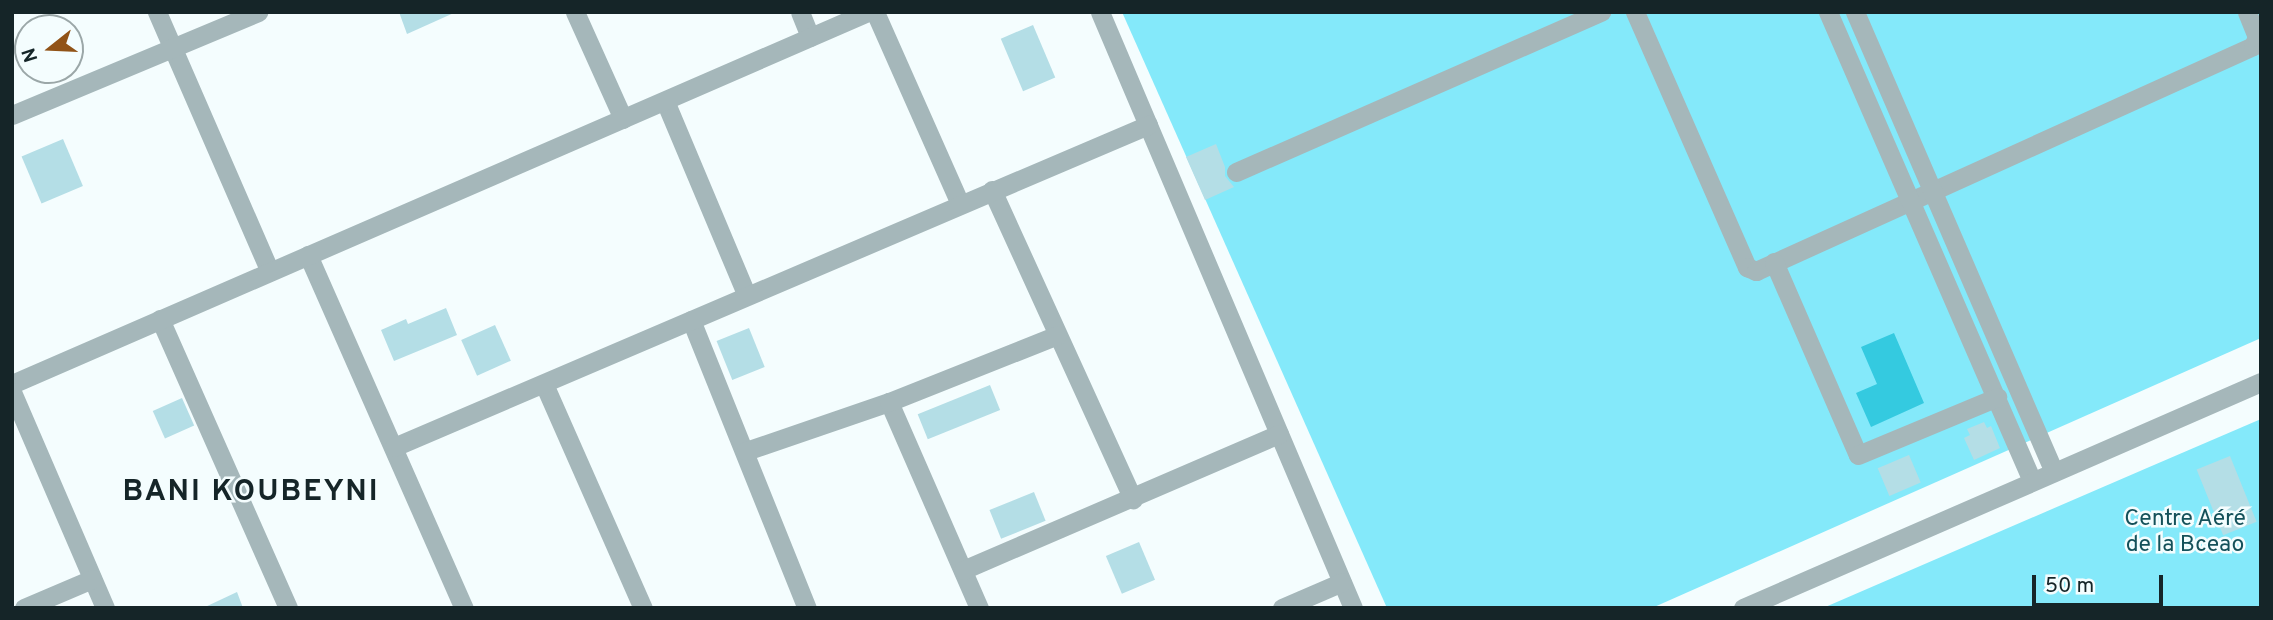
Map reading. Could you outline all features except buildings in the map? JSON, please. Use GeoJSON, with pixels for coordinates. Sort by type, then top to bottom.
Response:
{"type":"FeatureCollection","features":[{"type":"Feature","properties":{"kind":"street"},"geometry":{"type":"LineString","coordinates":[[156,12],[270,272]]}},
{"type":"Feature","properties":{"kind":"street"},"geometry":{"type":"LineString","coordinates":[[12,115],[258,12]]}},
{"type":"Feature","properties":{"kind":"street"},"geometry":{"type":"LineString","coordinates":[[575,12],[623,119]]}},
{"type":"Feature","properties":{"kind":"street"},"geometry":{"type":"LineString","coordinates":[[800,12],[810,37]]}},
{"type":"Feature","properties":{"kind":"street"},"geometry":{"type":"LineString","coordinates":[[12,384],[868,12]]}},
{"type":"Feature","properties":{"kind":"street"},"geometry":{"type":"LineString","coordinates":[[875,12],[960,204]]}},
{"type":"Feature","properties":{"kind":"street"},"geometry":{"type":"LineString","coordinates":[[1100,12],[1353,608]]}},
{"type":"Feature","properties":{"kind":"street"},"geometry":{"type":"LineString","coordinates":[[1236,172],[1601,12]]}},
{"type":"Feature","properties":{"kind":"street"},"geometry":{"type":"LineString","coordinates":[[1635,12],[1747,267],[1756,271],[2253,46],[2257,37],[2247,12]]}},
{"type":"Feature","properties":{"kind":"street"},"geometry":{"type":"LineString","coordinates":[[1828,12],[2032,481]]}},
{"type":"Feature","properties":{"kind":"street"},"geometry":{"type":"LineString","coordinates":[[1855,12],[2054,472]]}},
{"type":"Feature","properties":{"kind":"street"},"geometry":{"type":"LineString","coordinates":[[664,101],[746,295]]}},
{"type":"Feature","properties":{"kind":"street"},"geometry":{"type":"LineString","coordinates":[[394,447],[1148,125]]}},
{"type":"Feature","properties":{"kind":"street"},"geometry":{"type":"LineString","coordinates":[[992,190],[1133,499]]}},
{"type":"Feature","properties":{"kind":"street"},"geometry":{"type":"LineString","coordinates":[[308,255],[464,608]]}},
{"type":"Feature","properties":{"kind":"street"},"geometry":{"type":"LineString","coordinates":[[1774,261],[1858,455],[1997,397]]}},
{"type":"Feature","properties":{"kind":"street"},"geometry":{"type":"LineString","coordinates":[[160,320],[288,608]]}},
{"type":"Feature","properties":{"kind":"street"},"geometry":{"type":"LineString","coordinates":[[691,320],[807,608]]}},
{"type":"Feature","properties":{"kind":"street"},"geometry":{"type":"LineString","coordinates":[[746,451],[888,402],[1058,335]]}},
{"type":"Feature","properties":{"kind":"street"},"geometry":{"type":"LineString","coordinates":[[1743,608],[2261,382]]}},
{"type":"Feature","properties":{"kind":"street"},"geometry":{"type":"LineString","coordinates":[[544,384],[643,608]]}},
{"type":"Feature","properties":{"kind":"street"},"geometry":{"type":"LineString","coordinates":[[12,392],[105,608]]}},
{"type":"Feature","properties":{"kind":"street"},"geometry":{"type":"LineString","coordinates":[[888,402],[979,608]]}},
{"type":"Feature","properties":{"kind":"street"},"geometry":{"type":"LineString","coordinates":[[963,570],[1279,435]]}},
{"type":"Feature","properties":{"kind":"street"},"geometry":{"type":"LineString","coordinates":[[24,608],[92,579]]}},
{"type":"Feature","properties":{"kind":"street"},"geometry":{"type":"LineString","coordinates":[[1282,608],[1342,582]]}},
{"type":"Feature","properties":{"kind":"green space"},"geometry":{"type":"Polygon","coordinates":[[[1122,12],[2261,12],[2261,338],[1652,608],[1387,608],[1122,12]]]}},
{"type":"Feature","properties":{"kind":"green space","name":"Centre Aéré de la Bceao"},"geometry":{"type":"Polygon","coordinates":[[[2261,419],[2261,608],[1823,608],[2147,468],[2261,419]]]}},
{"type":"Feature","properties":{"kind":"shaded area"},"geometry":{"type":"Polygon","coordinates":[[[1894,333],[1924,403],[1871,427],[1856,393],[1877,384],[1861,347],[1894,333]]]}},
{"type":"Feature","properties":{"kind":"district","name":"BANI KOUBEYNI"},"geometry":{"type":"Point","coordinates":[251,493]}}]}
